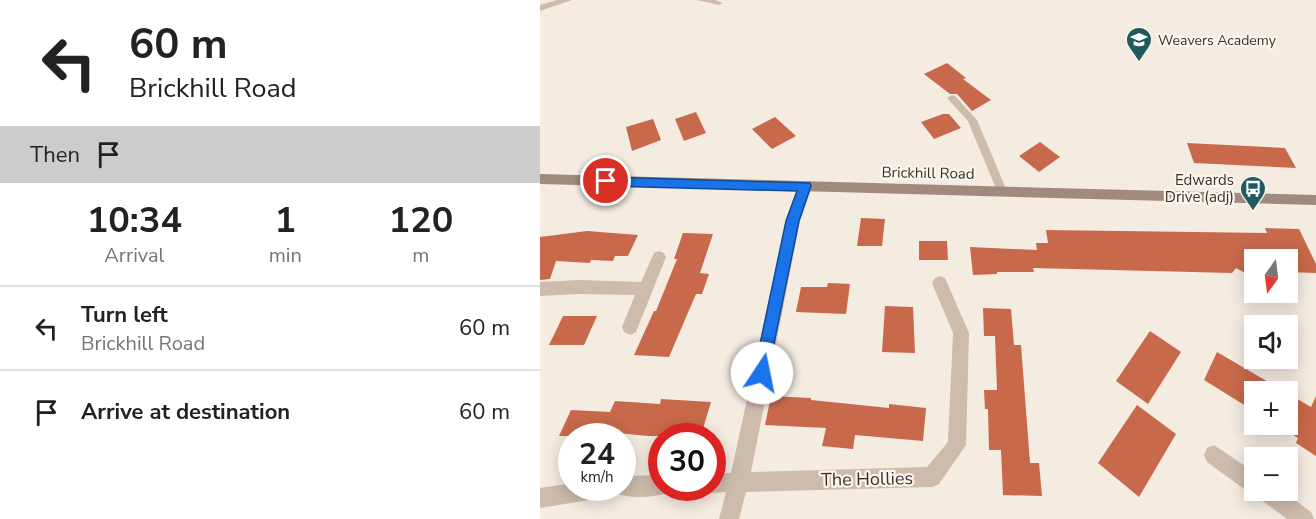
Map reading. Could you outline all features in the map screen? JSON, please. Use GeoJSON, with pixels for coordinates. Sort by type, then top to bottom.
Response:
{"type":"FeatureCollection","features":[{"type":"Feature","properties":{"kind":"street"},"geometry":{"type":"LineString","coordinates":[[540,8],[567,0]]}},
{"type":"Feature","properties":{"kind":"street","name":"Brickhill Road"},"geometry":{"type":"LineString","coordinates":[[540,179],[1316,200]]}},
{"type":"Feature","properties":{"kind":"street"},"geometry":{"type":"LineString","coordinates":[[729,519],[739,482],[793,221],[805,186]]}},
{"type":"Feature","properties":{"kind":"street"},"geometry":{"type":"LineString","coordinates":[[630,327],[659,257]]}},
{"type":"Feature","properties":{"kind":"street","name":"The Hollies"},"geometry":{"type":"LineString","coordinates":[[739,482],[932,477],[957,445],[961,333],[940,283]]}},
{"type":"Feature","properties":{"kind":"street"},"geometry":{"type":"LineString","coordinates":[[540,290],[579,287],[646,289]]}},
{"type":"Feature","properties":{"kind":"street"},"geometry":{"type":"LineString","coordinates":[[1214,455],[1244,477]]}},
{"type":"Feature","properties":{"kind":"street"},"geometry":{"type":"LineString","coordinates":[[726,482],[739,482]]}},
{"type":"Feature","properties":{"kind":"street"},"geometry":{"type":"LineString","coordinates":[[540,498],[558,495]]}},
{"type":"Feature","properties":{"kind":"street"},"geometry":{"type":"LineString","coordinates":[[1279,501],[1304,519]]}},
{"type":"Feature","properties":{"kind":"lane"},"geometry":{"type":"LineString","coordinates":[[701,0],[719,3]]}},
{"type":"Feature","properties":{"kind":"lane"},"geometry":{"type":"LineString","coordinates":[[952,98],[972,120],[1002,192]]}},
{"type":"Feature","properties":{"kind":"building"},"geometry":{"type":"Polygon","coordinates":[[[947,63],[966,78],[963,79],[991,100],[972,111],[957,94],[950,94],[924,74],[947,63]]]}},
{"type":"Feature","properties":{"kind":"building"},"geometry":{"type":"Polygon","coordinates":[[[696,112],[706,133],[684,141],[675,119],[696,112]]]}},
{"type":"Feature","properties":{"kind":"building"},"geometry":{"type":"Polygon","coordinates":[[[949,114],[961,128],[934,139],[921,122],[949,114]]]}},
{"type":"Feature","properties":{"kind":"building"},"geometry":{"type":"Polygon","coordinates":[[[775,117],[796,136],[772,149],[752,129],[775,117]]]}},
{"type":"Feature","properties":{"kind":"building"},"geometry":{"type":"Polygon","coordinates":[[[653,119],[661,140],[632,151],[626,127],[653,119]]]}},
{"type":"Feature","properties":{"kind":"building"},"geometry":{"type":"Polygon","coordinates":[[[1040,142],[1060,157],[1039,172],[1019,156],[1040,142]]]}},
{"type":"Feature","properties":{"kind":"building"},"geometry":{"type":"Polygon","coordinates":[[[1187,143],[1285,148],[1296,168],[1194,163],[1187,143]]]}},
{"type":"Feature","properties":{"kind":"building"},"geometry":{"type":"Polygon","coordinates":[[[861,218],[885,219],[882,246],[857,246],[861,218]]]}},
{"type":"Feature","properties":{"kind":"building"},"geometry":{"type":"Polygon","coordinates":[[[1265,228],[1299,229],[1316,264],[1316,273],[1298,272],[1298,249],[1244,249],[1244,272],[1236,268],[1232,273],[1033,268],[1034,272],[997,272],[997,274],[973,275],[970,247],[1037,250],[1036,243],[1048,243],[1046,230],[1267,233],[1265,228]]]}},
{"type":"Feature","properties":{"kind":"building"},"geometry":{"type":"Polygon","coordinates":[[[587,231],[638,235],[628,256],[615,256],[613,261],[591,260],[590,263],[556,261],[550,279],[540,280],[540,237],[587,231]]]}},
{"type":"Feature","properties":{"kind":"building"},"geometry":{"type":"Polygon","coordinates":[[[683,233],[713,234],[700,273],[709,274],[702,294],[696,294],[669,357],[634,355],[656,311],[677,259],[674,259],[683,233]]]}},
{"type":"Feature","properties":{"kind":"building"},"geometry":{"type":"Polygon","coordinates":[[[919,241],[947,241],[948,260],[919,260],[919,241]]]}},
{"type":"Feature","properties":{"kind":"building"},"geometry":{"type":"Polygon","coordinates":[[[828,283],[850,284],[846,314],[796,312],[801,287],[827,287],[828,283]]]}},
{"type":"Feature","properties":{"kind":"building"},"geometry":{"type":"Polygon","coordinates":[[[885,306],[913,307],[915,353],[882,352],[885,306]]]}},
{"type":"Feature","properties":{"kind":"building"},"geometry":{"type":"Polygon","coordinates":[[[983,308],[1011,309],[1014,345],[1021,345],[1030,463],[1039,463],[1042,496],[1003,495],[1001,450],[989,450],[988,409],[985,409],[984,390],[997,390],[995,336],[984,336],[983,308]]]}},
{"type":"Feature","properties":{"kind":"building"},"geometry":{"type":"Polygon","coordinates":[[[563,316],[597,316],[584,345],[549,345],[563,316]]]}},
{"type":"Feature","properties":{"kind":"building"},"geometry":{"type":"Polygon","coordinates":[[[1150,331],[1181,352],[1148,404],[1116,381],[1150,331]]]}},
{"type":"Feature","properties":{"kind":"building"},"geometry":{"type":"Polygon","coordinates":[[[1217,352],[1267,381],[1244,381],[1244,405],[1204,380],[1217,352]]]}},
{"type":"Feature","properties":{"kind":"building"},"geometry":{"type":"Polygon","coordinates":[[[771,396],[811,398],[811,400],[889,408],[889,404],[926,408],[923,441],[855,435],[853,449],[822,446],[826,428],[765,425],[771,396]]]}},
{"type":"Feature","properties":{"kind":"building"},"geometry":{"type":"Polygon","coordinates":[[[1316,396],[1316,456],[1296,443],[1298,438],[1293,435],[1298,435],[1298,399],[1311,407],[1316,396]]]}},
{"type":"Feature","properties":{"kind":"building"},"geometry":{"type":"Polygon","coordinates":[[[661,399],[711,402],[705,423],[648,423],[648,436],[636,435],[636,423],[565,423],[571,410],[610,412],[615,401],[660,404],[661,399]]]}},
{"type":"Feature","properties":{"kind":"building"},"geometry":{"type":"Polygon","coordinates":[[[1137,405],[1176,434],[1139,497],[1098,463],[1137,405]]]}},
{"type":"Feature","properties":{"kind":"place","name":"Weavers Academy"},"geometry":{"type":"Point","coordinates":[1139,63]}},
{"type":"Feature","properties":{"kind":"place","name":"Edwards Drive (adj)"},"geometry":{"type":"Point","coordinates":[1253,212]}},
{"type":"Feature","properties":{"kind":"route"},"geometry":{"type":"LineString","coordinates":[[606,181],[805,186],[793,221],[762,373]]}}]}
